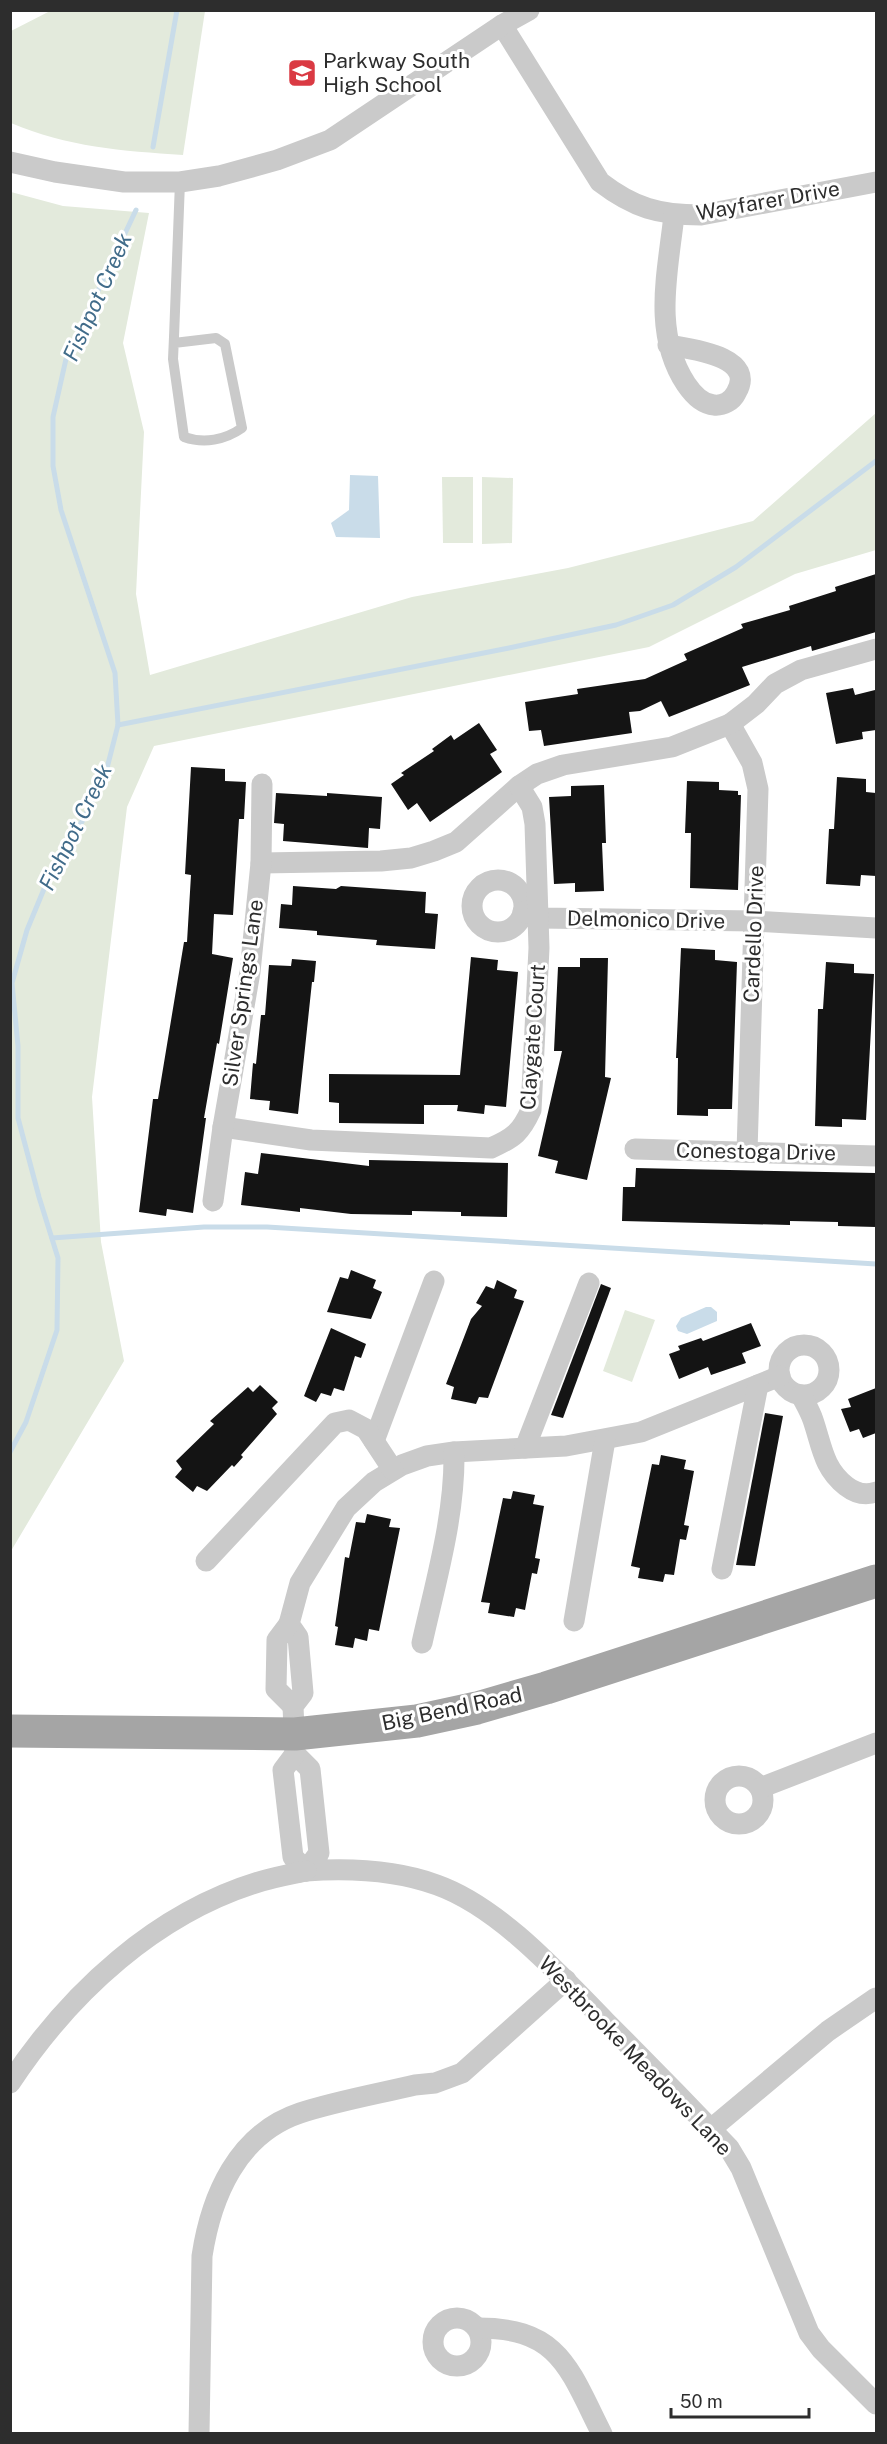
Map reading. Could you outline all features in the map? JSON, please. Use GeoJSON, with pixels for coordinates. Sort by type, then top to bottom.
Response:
{"type":"FeatureCollection","features":[{"type":"Feature","properties":{"kind":"main road","name":"Big Bend Road"},"geometry":{"type":"LineString","coordinates":[[10,1731],[295,1731],[417,1720],[477,1708],[546,1688],[876,1581]]}},
{"type":"Feature","properties":{"kind":"street"},"geometry":{"type":"LineString","coordinates":[[10,162],[55,172],[124,182],[180,182],[219,176],[277,160],[330,140],[529,10]]}},
{"type":"Feature","properties":{"kind":"street","name":"Wayfarer Drive"},"geometry":{"type":"LineString","coordinates":[[502,26],[600,182],[617,195],[646,210],[674,215],[701,215],[876,182]]}},
{"type":"Feature","properties":{"kind":"street"},"geometry":{"type":"LineString","coordinates":[[668,345],[663,311],[674,215]]}},
{"type":"Feature","properties":{"kind":"street"},"geometry":{"type":"LineString","coordinates":[[261,863],[381,861],[411,858],[434,851],[456,842],[519,786],[537,774],[563,765],[672,747],[730,724],[775,684],[801,670],[876,649]]}},
{"type":"Feature","properties":{"kind":"street","name":"Cardello Drive"},"geometry":{"type":"LineString","coordinates":[[730,724],[752,763],[758,789],[747,1152]]}},
{"type":"Feature","properties":{"kind":"street","name":"Silver Springs Lane"},"geometry":{"type":"LineString","coordinates":[[213,1201],[222,1127],[250,972],[261,863],[262,784]]}},
{"type":"Feature","properties":{"kind":"street","name":"Claygate Court"},"geometry":{"type":"LineString","coordinates":[[222,1127],[323,1141],[491,1148],[509,1140],[523,1128],[531,1110],[531,915],[535,824],[532,807],[519,786]]}},
{"type":"Feature","properties":{"kind":"street","name":"Delmonico Drive"},"geometry":{"type":"LineString","coordinates":[[531,915],[754,921],[876,928]]}},
{"type":"Feature","properties":{"kind":"street","name":"Conestoga Drive"},"geometry":{"type":"LineString","coordinates":[[635,1149],[876,1156]]}},
{"type":"Feature","properties":{"kind":"street"},"geometry":{"type":"LineString","coordinates":[[374,1441],[434,1281]]}},
{"type":"Feature","properties":{"kind":"street"},"geometry":{"type":"LineString","coordinates":[[525,1448],[589,1283]]}},
{"type":"Feature","properties":{"kind":"street"},"geometry":{"type":"LineString","coordinates":[[808,1345],[822,1352],[829,1366],[826,1382],[814,1393],[801,1395],[789,1390],[780,1376],[781,1359],[793,1348],[808,1345]]}},
{"type":"Feature","properties":{"kind":"street"},"geometry":{"type":"LineString","coordinates":[[306,1871],[319,1853],[310,1769],[295,1731],[303,1693],[298,1637],[289,1624],[300,1583],[346,1508],[374,1482],[393,1470],[427,1456],[454,1452],[566,1446],[641,1432],[780,1376]]}},
{"type":"Feature","properties":{"kind":"street"},"geometry":{"type":"LineString","coordinates":[[722,1569],[758,1385]]}},
{"type":"Feature","properties":{"kind":"street"},"geometry":{"type":"LineString","coordinates":[[801,1395],[813,1418],[825,1460],[834,1477],[854,1492],[870,1494],[876,1492]]}},
{"type":"Feature","properties":{"kind":"street"},"geometry":{"type":"LineString","coordinates":[[206,1561],[335,1423],[349,1420],[366,1429],[393,1470]]}},
{"type":"Feature","properties":{"kind":"street"},"geometry":{"type":"LineString","coordinates":[[574,1621],[605,1440]]}},
{"type":"Feature","properties":{"kind":"street"},"geometry":{"type":"LineString","coordinates":[[422,1643],[451,1509],[455,1481],[454,1452]]}},
{"type":"Feature","properties":{"kind":"street"},"geometry":{"type":"LineString","coordinates":[[760,1788],[876,1743]]}},
{"type":"Feature","properties":{"kind":"street","name":"Westbrooke Meadows Lane"},"geometry":{"type":"LineString","coordinates":[[10,2082],[66,2009],[120,1958],[153,1934],[227,1894],[262,1881],[306,1871],[335,1869],[375,1872],[437,1885],[472,1902],[501,1922],[566,1980],[729,2148],[741,2168],[809,2333],[820,2349],[876,2404]]}},
{"type":"Feature","properties":{"kind":"street"},"geometry":{"type":"LineString","coordinates":[[199,2433],[202,2256],[206,2229],[214,2202],[242,2155],[273,2127],[298,2114],[416,2085],[435,2083],[462,2073],[566,1980]]}},
{"type":"Feature","properties":{"kind":"street"},"geometry":{"type":"LineString","coordinates":[[711,2129],[828,2031],[876,1998]]}},
{"type":"Feature","properties":{"kind":"street"},"geometry":{"type":"LineString","coordinates":[[478,2328],[504,2328],[526,2333],[543,2343],[560,2358],[602,2433]]}},
{"type":"Feature","properties":{"kind":"lane"},"geometry":{"type":"LineString","coordinates":[[174,343],[216,338],[225,344],[242,428],[230,436],[198,442],[184,437],[173,359],[180,182]]}},
{"type":"Feature","properties":{"kind":"shaded area"},"geometry":{"type":"Polygon","coordinates":[[[52,10],[205,11],[183,155],[74,143],[11,123],[11,31],[52,10]]]}},
{"type":"Feature","properties":{"kind":"shaded area"},"geometry":{"type":"Polygon","coordinates":[[[11,192],[63,206],[149,213],[123,343],[144,432],[136,594],[150,675],[412,597],[568,568],[753,521],[876,413],[876,550],[795,574],[649,647],[154,746],[127,807],[92,1097],[101,1242],[124,1361],[11,1551],[11,192]]]}},
{"type":"Feature","properties":{"kind":"shaded area"},"geometry":{"type":"Polygon","coordinates":[[[442,477],[473,477],[473,543],[443,543],[442,477]]]}},
{"type":"Feature","properties":{"kind":"shaded area"},"geometry":{"type":"Polygon","coordinates":[[[482,477],[513,478],[512,543],[482,544],[482,477]]]}},
{"type":"Feature","properties":{"kind":"shaded area"},"geometry":{"type":"Polygon","coordinates":[[[625,1310],[655,1320],[632,1382],[603,1371],[625,1310]]]}},
{"type":"Feature","properties":{"kind":"water"},"geometry":{"type":"Polygon","coordinates":[[[350,475],[378,476],[380,538],[336,537],[331,523],[349,510],[350,475]]]}},
{"type":"Feature","properties":{"kind":"water"},"geometry":{"type":"Polygon","coordinates":[[[711,1307],[717,1312],[717,1321],[687,1334],[678,1331],[676,1326],[681,1318],[711,1307]]]}},
{"type":"Feature","properties":{"kind":"building"},"geometry":{"type":"Polygon","coordinates":[[[876,574],[876,632],[812,651],[811,646],[742,667],[750,685],[669,717],[661,701],[640,711],[629,712],[632,733],[544,746],[541,730],[529,731],[525,702],[578,694],[577,689],[645,679],[687,660],[684,654],[743,628],[741,624],[790,610],[789,606],[836,591],[835,587],[876,574]]]}},
{"type":"Feature","properties":{"kind":"building"},"geometry":{"type":"Polygon","coordinates":[[[853,688],[855,695],[875,690],[876,730],[862,732],[863,739],[836,744],[826,693],[853,688]]]}},
{"type":"Feature","properties":{"kind":"building"},"geometry":{"type":"Polygon","coordinates":[[[479,723],[497,750],[490,754],[502,772],[430,822],[417,803],[408,810],[391,784],[404,775],[401,773],[434,751],[432,749],[451,735],[454,740],[479,723]]]}},
{"type":"Feature","properties":{"kind":"building"},"geometry":{"type":"Polygon","coordinates":[[[191,767],[225,769],[225,781],[246,782],[244,819],[239,819],[233,915],[214,914],[212,954],[233,958],[204,1118],[206,1118],[193,1213],[167,1209],[166,1216],[139,1212],[153,1099],[158,1099],[184,942],[187,942],[191,875],[185,874],[191,767]]]}},
{"type":"Feature","properties":{"kind":"building"},"geometry":{"type":"Polygon","coordinates":[[[837,777],[866,779],[866,792],[876,793],[876,876],[861,875],[860,886],[826,884],[829,829],[834,829],[837,777]]]}},
{"type":"Feature","properties":{"kind":"building"},"geometry":{"type":"Polygon","coordinates":[[[687,781],[719,782],[719,790],[738,791],[738,795],[741,795],[738,890],[690,888],[691,833],[685,833],[687,781]]]}},
{"type":"Feature","properties":{"kind":"building"},"geometry":{"type":"Polygon","coordinates":[[[604,785],[606,843],[602,843],[604,891],[575,892],[575,883],[554,884],[549,797],[571,796],[571,786],[604,785]]]}},
{"type":"Feature","properties":{"kind":"building"},"geometry":{"type":"Polygon","coordinates":[[[276,793],[327,796],[327,793],[382,797],[380,829],[369,828],[368,848],[283,841],[284,824],[274,823],[276,793]]]}},
{"type":"Feature","properties":{"kind":"building"},"geometry":{"type":"Polygon","coordinates":[[[293,886],[336,889],[341,886],[426,892],[425,913],[438,914],[435,949],[376,945],[377,940],[317,935],[317,931],[279,928],[281,904],[292,905],[293,886]]]}},
{"type":"Feature","properties":{"kind":"building"},"geometry":{"type":"Polygon","coordinates":[[[681,948],[715,950],[715,960],[737,962],[732,1109],[708,1109],[708,1116],[677,1115],[678,1058],[676,1058],[681,948]]]}},
{"type":"Feature","properties":{"kind":"building"},"geometry":{"type":"Polygon","coordinates":[[[471,957],[498,960],[497,970],[518,972],[506,1107],[485,1105],[484,1114],[457,1111],[458,1105],[424,1105],[424,1124],[339,1123],[339,1103],[329,1102],[329,1074],[460,1075],[471,957]]]}},
{"type":"Feature","properties":{"kind":"building"},"geometry":{"type":"Polygon","coordinates":[[[580,958],[608,958],[605,1077],[611,1078],[587,1180],[555,1173],[558,1161],[538,1156],[562,1051],[554,1051],[558,967],[580,967],[580,958]]]}},
{"type":"Feature","properties":{"kind":"building"},"geometry":{"type":"Polygon","coordinates":[[[292,959],[316,961],[298,1114],[269,1110],[270,1101],[250,1099],[261,1015],[265,1015],[269,965],[291,966],[292,959]]]}},
{"type":"Feature","properties":{"kind":"building"},"geometry":{"type":"Polygon","coordinates":[[[826,962],[854,964],[854,973],[874,974],[866,1120],[842,1119],[842,1127],[815,1126],[818,1009],[823,1009],[826,962]]]}},
{"type":"Feature","properties":{"kind":"building"},"geometry":{"type":"Polygon","coordinates":[[[261,1153],[369,1166],[369,1160],[508,1163],[507,1217],[461,1216],[461,1212],[412,1211],[412,1215],[351,1214],[300,1208],[300,1212],[241,1205],[245,1172],[258,1174],[261,1153]]]}},
{"type":"Feature","properties":{"kind":"building"},"geometry":{"type":"Polygon","coordinates":[[[636,1168],[876,1173],[876,1227],[838,1226],[838,1222],[790,1221],[790,1225],[622,1221],[623,1187],[635,1187],[636,1168]]]}},
{"type":"Feature","properties":{"kind":"building"},"geometry":{"type":"Polygon","coordinates":[[[351,1270],[376,1280],[373,1288],[382,1292],[371,1319],[327,1312],[340,1277],[348,1279],[351,1270]]]}},
{"type":"Feature","properties":{"kind":"building"},"geometry":{"type":"Polygon","coordinates":[[[497,1280],[517,1290],[514,1298],[524,1301],[488,1398],[479,1397],[476,1404],[451,1399],[454,1387],[446,1384],[471,1319],[482,1306],[476,1303],[486,1286],[494,1289],[497,1280]]]}},
{"type":"Feature","properties":{"kind":"building"},"geometry":{"type":"Polygon","coordinates":[[[601,1284],[611,1288],[563,1418],[551,1415],[601,1284]]]}},
{"type":"Feature","properties":{"kind":"building"},"geometry":{"type":"Polygon","coordinates":[[[751,1323],[761,1346],[742,1353],[746,1363],[711,1375],[708,1367],[679,1379],[669,1354],[680,1350],[678,1346],[701,1338],[703,1341],[751,1323]]]}},
{"type":"Feature","properties":{"kind":"building"},"geometry":{"type":"Polygon","coordinates":[[[331,1328],[366,1344],[361,1358],[355,1356],[344,1391],[334,1388],[331,1396],[321,1393],[316,1402],[304,1396],[331,1328]]]}},
{"type":"Feature","properties":{"kind":"building"},"geometry":{"type":"Polygon","coordinates":[[[260,1385],[278,1402],[272,1408],[277,1414],[241,1455],[243,1457],[234,1467],[232,1465],[207,1491],[197,1486],[193,1492],[175,1477],[182,1469],[176,1461],[214,1424],[210,1421],[248,1387],[253,1392],[260,1385]]]}},
{"type":"Feature","properties":{"kind":"building"},"geometry":{"type":"Polygon","coordinates":[[[876,1388],[876,1433],[863,1438],[859,1429],[850,1432],[841,1409],[851,1407],[848,1399],[876,1388]]]}},
{"type":"Feature","properties":{"kind":"building"},"geometry":{"type":"Polygon","coordinates":[[[765,1413],[783,1416],[755,1566],[736,1565],[765,1413]]]}},
{"type":"Feature","properties":{"kind":"building"},"geometry":{"type":"Polygon","coordinates":[[[661,1455],[686,1460],[684,1469],[694,1471],[684,1525],[689,1526],[686,1540],[680,1539],[674,1575],[665,1574],[663,1582],[638,1578],[640,1568],[631,1566],[652,1464],[659,1465],[661,1455]]]}},
{"type":"Feature","properties":{"kind":"building"},"geometry":{"type":"Polygon","coordinates":[[[513,1491],[535,1495],[533,1504],[544,1506],[535,1558],[540,1559],[537,1574],[532,1573],[525,1610],[516,1608],[514,1617],[488,1613],[490,1603],[481,1602],[503,1498],[511,1499],[513,1491]]]}},
{"type":"Feature","properties":{"kind":"building"},"geometry":{"type":"Polygon","coordinates":[[[367,1514],[391,1519],[389,1527],[400,1528],[379,1631],[369,1629],[367,1641],[355,1638],[353,1648],[335,1645],[338,1627],[335,1626],[345,1557],[349,1558],[356,1522],[365,1523],[367,1514]]]}},
{"type":"Feature","properties":{"kind":"waterway","name":"Fishpot Creek"},"geometry":{"type":"LineString","coordinates":[[153,147],[177,10]]}},
{"type":"Feature","properties":{"kind":"waterway","name":"Fishpot Creek"},"geometry":{"type":"LineString","coordinates":[[10,1452],[26,1422],[57,1330],[58,1258],[18,1118],[18,1046],[12,983],[27,930],[56,860],[83,820],[105,776],[118,725],[115,673],[61,510],[53,466],[53,417],[66,359],[136,210]]}},
{"type":"Feature","properties":{"kind":"waterway"},"geometry":{"type":"LineString","coordinates":[[118,725],[616,625],[673,605],[736,567],[876,461]]}},
{"type":"Feature","properties":{"kind":"waterway"},"geometry":{"type":"LineString","coordinates":[[52,1238],[204,1227],[267,1227],[876,1264]]}},
{"type":"Feature","properties":{"kind":"place","name":"Parkway South High School"},"geometry":{"type":"Point","coordinates":[302,73]}}]}
